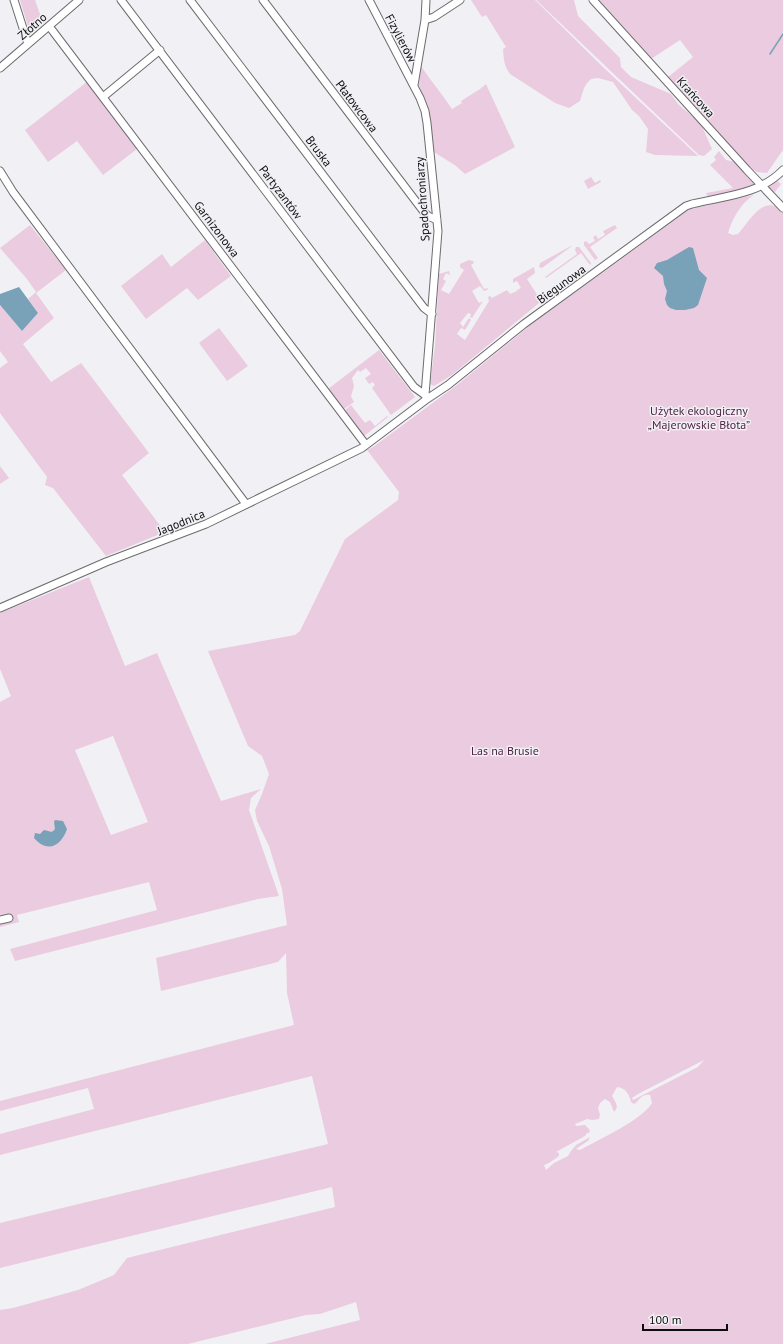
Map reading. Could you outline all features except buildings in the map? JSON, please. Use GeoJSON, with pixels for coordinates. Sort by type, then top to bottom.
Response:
{"type":"FeatureCollection","features":[{"type":"Feature","properties":{"kind":"street"},"geometry":{"type":"LineString","coordinates":[[14,0],[28,44]]}},
{"type":"Feature","properties":{"kind":"street","name":"Złotno"},"geometry":{"type":"LineString","coordinates":[[0,68],[78,0]]}},
{"type":"Feature","properties":{"kind":"street","name":"Partyzantów"},"geometry":{"type":"LineString","coordinates":[[121,0],[414,387],[426,397]]}},
{"type":"Feature","properties":{"kind":"street","name":"Bruska"},"geometry":{"type":"LineString","coordinates":[[190,0],[424,308],[432,314]]}},
{"type":"Feature","properties":{"kind":"street","name":"Płatowcowa"},"geometry":{"type":"LineString","coordinates":[[264,0],[424,212],[428,216],[437,220]]}},
{"type":"Feature","properties":{"kind":"street","name":"Fizylierów"},"geometry":{"type":"LineString","coordinates":[[369,0],[414,85]]}},
{"type":"Feature","properties":{"kind":"street"},"geometry":{"type":"LineString","coordinates":[[414,85],[425,20],[426,0]]}},
{"type":"Feature","properties":{"kind":"street"},"geometry":{"type":"LineString","coordinates":[[425,20],[434,18],[460,0]]}},
{"type":"Feature","properties":{"kind":"street","name":"Krańcowa"},"geometry":{"type":"LineString","coordinates":[[593,0],[783,208]]}},
{"type":"Feature","properties":{"kind":"street","name":"Garnizonowa"},"geometry":{"type":"LineString","coordinates":[[49,26],[366,445]]}},
{"type":"Feature","properties":{"kind":"street"},"geometry":{"type":"LineString","coordinates":[[104,98],[160,50]]}},
{"type":"Feature","properties":{"kind":"street","name":"Spadochroniarzy"},"geometry":{"type":"LineString","coordinates":[[414,85],[426,115],[438,237],[426,397]]}},
{"type":"Feature","properties":{"kind":"street","name":"Biegunowa"},"geometry":{"type":"LineString","coordinates":[[366,445],[426,397],[460,376],[535,316],[688,205],[749,191],[762,186],[783,170]]}},
{"type":"Feature","properties":{"kind":"street"},"geometry":{"type":"LineString","coordinates":[[0,171],[13,192],[246,504]]}},
{"type":"Feature","properties":{"kind":"street","name":"Jagodnica"},"geometry":{"type":"LineString","coordinates":[[0,608],[106,562],[193,530],[366,445]]}},
{"type":"Feature","properties":{"kind":"street"},"geometry":{"type":"LineString","coordinates":[[0,920],[9,918]]}},
{"type":"Feature","properties":{"kind":"green space"},"geometry":{"type":"Polygon","coordinates":[[[20,0],[35,0],[43,23],[30,33],[20,0]]]}},
{"type":"Feature","properties":{"kind":"green space"},"geometry":{"type":"Polygon","coordinates":[[[471,0],[535,0],[604,68],[698,156],[655,155],[646,152],[648,129],[639,116],[632,110],[613,82],[598,78],[591,79],[584,88],[580,101],[569,108],[555,103],[510,74],[504,60],[503,49],[506,47],[486,15],[482,17],[471,0]]]}},
{"type":"Feature","properties":{"kind":"green space"},"geometry":{"type":"Polygon","coordinates":[[[536,0],[574,0],[578,16],[620,58],[621,67],[631,77],[671,94],[678,104],[701,124],[712,149],[704,156],[699,155],[536,0]]]}},
{"type":"Feature","properties":{"kind":"green space"},"geometry":{"type":"Polygon","coordinates":[[[598,0],[783,0],[783,150],[767,173],[757,172],[749,167],[668,77],[693,57],[680,40],[651,59],[598,0]]]}},
{"type":"Feature","properties":{"kind":"green space"},"geometry":{"type":"Polygon","coordinates":[[[421,66],[452,109],[486,84],[515,147],[465,174],[456,166],[434,152],[428,109],[419,85],[421,66]]]}},
{"type":"Feature","properties":{"kind":"green space"},"geometry":{"type":"Polygon","coordinates":[[[88,81],[137,149],[103,175],[77,141],[48,162],[25,130],[88,81]]]}},
{"type":"Feature","properties":{"kind":"green space"},"geometry":{"type":"Polygon","coordinates":[[[719,151],[726,160],[736,162],[755,183],[754,186],[708,197],[706,193],[733,188],[710,165],[716,160],[714,157],[719,151]]]}},
{"type":"Feature","properties":{"kind":"green space"},"geometry":{"type":"Polygon","coordinates":[[[591,177],[595,183],[600,180],[601,182],[588,189],[584,181],[591,177]]]}},
{"type":"Feature","properties":{"kind":"green space"},"geometry":{"type":"Polygon","coordinates":[[[776,180],[781,184],[775,192],[770,190],[768,186],[776,180]]]}},
{"type":"Feature","properties":{"kind":"green space","name":"Las na Brusie"},"geometry":{"type":"Polygon","coordinates":[[[754,195],[745,202],[732,222],[728,233],[733,235],[738,234],[753,216],[764,207],[770,205],[783,212],[783,1344],[265,1344],[360,1320],[356,1302],[320,1314],[306,1315],[188,1344],[0,1344],[0,1310],[13,1308],[78,1290],[114,1275],[127,1258],[335,1207],[332,1187],[0,1268],[0,1223],[328,1144],[312,1076],[0,1155],[0,1134],[94,1109],[88,1088],[0,1111],[0,1101],[294,1025],[287,993],[286,953],[278,962],[161,991],[156,958],[287,925],[282,889],[269,846],[257,821],[255,810],[269,774],[262,756],[248,746],[208,651],[295,635],[300,631],[345,539],[398,500],[399,492],[367,450],[457,385],[533,323],[690,209],[754,195]],[[704,1060],[638,1094],[632,1098],[633,1100],[698,1067],[704,1060]],[[617,1087],[612,1096],[616,1102],[616,1110],[614,1112],[610,1102],[605,1099],[600,1103],[598,1108],[600,1115],[599,1119],[587,1119],[575,1124],[576,1126],[585,1125],[590,1130],[589,1133],[556,1152],[559,1153],[559,1156],[544,1165],[546,1170],[554,1163],[568,1156],[576,1145],[590,1137],[588,1141],[576,1149],[580,1150],[630,1123],[652,1103],[650,1095],[645,1095],[634,1104],[631,1102],[625,1090],[617,1087]]]}},
{"type":"Feature","properties":{"kind":"green space"},"geometry":{"type":"Polygon","coordinates":[[[30,225],[66,270],[36,293],[54,318],[23,344],[51,382],[81,363],[149,453],[122,475],[165,532],[106,556],[53,488],[45,485],[47,477],[0,413],[0,368],[8,362],[0,351],[0,305],[22,331],[38,313],[28,299],[36,292],[27,279],[0,248],[30,225]]]}},
{"type":"Feature","properties":{"kind":"green space"},"geometry":{"type":"Polygon","coordinates":[[[615,225],[617,228],[590,247],[598,258],[595,260],[584,245],[584,242],[586,241],[589,244],[595,241],[593,237],[596,235],[598,239],[605,235],[603,231],[615,225]]]}},
{"type":"Feature","properties":{"kind":"green space"},"geometry":{"type":"Polygon","coordinates":[[[205,240],[231,276],[198,300],[187,288],[146,319],[121,286],[162,254],[171,267],[205,240]]]}},
{"type":"Feature","properties":{"kind":"green space"},"geometry":{"type":"Polygon","coordinates":[[[571,246],[542,268],[539,267],[540,263],[571,246]]]}},
{"type":"Feature","properties":{"kind":"green space"},"geometry":{"type":"Polygon","coordinates":[[[576,247],[579,247],[591,263],[590,265],[581,253],[546,278],[545,277],[577,254],[575,250],[576,247]]]}},
{"type":"Feature","properties":{"kind":"green space"},"geometry":{"type":"Polygon","coordinates":[[[469,260],[473,261],[474,263],[471,265],[484,289],[488,288],[484,291],[480,286],[472,291],[479,303],[483,301],[472,318],[470,317],[471,314],[468,313],[460,323],[463,327],[469,318],[471,320],[465,330],[461,328],[457,334],[465,340],[489,301],[488,297],[490,296],[492,298],[507,290],[510,294],[517,291],[521,288],[517,281],[513,283],[513,279],[534,267],[535,273],[527,279],[538,296],[542,294],[545,298],[452,375],[434,386],[430,384],[435,346],[439,274],[449,271],[450,275],[446,273],[443,279],[446,281],[441,290],[449,294],[464,270],[460,267],[460,264],[469,260]]]}},
{"type":"Feature","properties":{"kind":"green space"},"geometry":{"type":"Polygon","coordinates":[[[219,328],[248,366],[227,381],[199,343],[219,328]]]}},
{"type":"Feature","properties":{"kind":"green space"},"geometry":{"type":"Polygon","coordinates":[[[379,350],[415,397],[391,415],[372,388],[375,385],[373,382],[369,384],[365,378],[371,374],[366,368],[360,372],[358,370],[352,378],[354,386],[351,396],[354,402],[344,409],[328,389],[379,350]]]}},
{"type":"Feature","properties":{"kind":"green space"},"geometry":{"type":"Polygon","coordinates":[[[351,405],[365,423],[370,420],[375,426],[387,416],[388,417],[364,436],[345,410],[351,405]]]}},
{"type":"Feature","properties":{"kind":"green space"},"geometry":{"type":"Polygon","coordinates":[[[0,466],[9,478],[0,484],[0,466]]]}},
{"type":"Feature","properties":{"kind":"green space"},"geometry":{"type":"Polygon","coordinates":[[[89,577],[125,666],[157,653],[221,801],[261,789],[251,798],[249,810],[279,896],[258,899],[15,961],[10,949],[157,910],[149,882],[17,915],[19,922],[0,927],[0,702],[11,696],[0,669],[0,613],[89,577]],[[113,736],[75,750],[111,835],[148,822],[113,736]]]}},
{"type":"Feature","properties":{"kind":"water"},"geometry":{"type":"Polygon","coordinates":[[[689,247],[693,248],[699,270],[707,278],[698,305],[694,308],[676,310],[667,305],[665,299],[667,291],[663,276],[654,268],[657,263],[667,260],[689,247]]]}},
{"type":"Feature","properties":{"kind":"water"},"geometry":{"type":"Polygon","coordinates":[[[19,287],[38,313],[22,331],[0,305],[0,294],[19,287]]]}},
{"type":"Feature","properties":{"kind":"water"},"geometry":{"type":"Polygon","coordinates":[[[55,820],[63,821],[67,829],[61,840],[53,846],[39,843],[34,838],[35,833],[40,834],[44,830],[50,832],[52,831],[55,829],[55,820]]]}},
{"type":"Feature","properties":{"kind":"waterway"},"geometry":{"type":"LineString","coordinates":[[770,54],[783,34]]}},
{"type":"Feature","properties":{"kind":"park label","name":"Użytek ekologiczny „Majerowskie Błota”"},"geometry":{"type":"Point","coordinates":[699,417]}}]}
